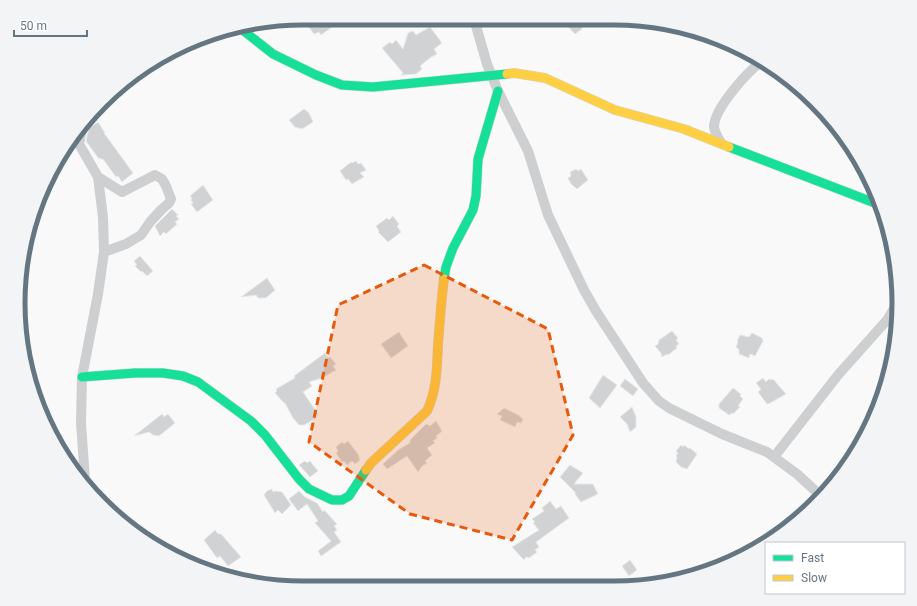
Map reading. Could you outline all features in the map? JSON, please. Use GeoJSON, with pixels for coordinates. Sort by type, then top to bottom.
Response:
{"type":"FeatureCollection","features":[{"type":"Feature","properties":{"kind":"street"},"geometry":{"type":"LineString","coordinates":[[476,25],[491,75],[528,151],[548,215],[584,290],[643,383],[659,402],[722,434],[762,450],[797,474],[818,492]]}},
{"type":"Feature","properties":{"kind":"street"},"geometry":{"type":"LineString","coordinates":[[244,31],[273,54],[316,75],[342,85],[373,87],[514,73],[545,78],[615,110],[684,129],[873,202]]}},
{"type":"Feature","properties":{"kind":"street"},"geometry":{"type":"LineString","coordinates":[[721,143],[714,127],[715,120],[744,76],[757,65]]}},
{"type":"Feature","properties":{"kind":"street"},"geometry":{"type":"LineString","coordinates":[[82,377],[135,373],[163,373],[183,376],[198,382],[251,421],[308,489],[332,500],[342,500],[349,496],[371,463],[415,424],[427,411],[432,400],[436,381],[441,304],[446,267],[453,248],[473,210],[476,196],[478,159],[498,91]]}},
{"type":"Feature","properties":{"kind":"street"},"geometry":{"type":"LineString","coordinates":[[80,137],[79,144],[98,177],[104,252],[98,294],[82,377],[81,423],[85,475]]}},
{"type":"Feature","properties":{"kind":"street"},"geometry":{"type":"LineString","coordinates":[[98,177],[122,192],[155,176],[162,179],[171,199],[169,203],[150,222],[141,235],[126,244],[104,252]]}},
{"type":"Feature","properties":{"kind":"street"},"geometry":{"type":"LineString","coordinates":[[774,457],[838,375],[887,320],[891,313]]}},
{"type":"Feature","properties":{"kind":"highlighted area"},"geometry":{"type":"Polygon","coordinates":[[[424,265],[548,329],[573,435],[512,540],[410,514],[309,442],[338,305],[424,265]]]}},
{"type":"Feature","properties":{"kind":"building"},"geometry":{"type":"Polygon","coordinates":[[[331,25],[332,27],[321,35],[319,32],[314,34],[308,26],[331,25]]]}},
{"type":"Feature","properties":{"kind":"building"},"geometry":{"type":"Polygon","coordinates":[[[567,25],[584,25],[581,27],[582,29],[575,34],[567,25]]]}},
{"type":"Feature","properties":{"kind":"building"},"geometry":{"type":"Polygon","coordinates":[[[430,27],[442,43],[434,49],[437,54],[420,66],[422,69],[416,74],[401,75],[403,73],[382,48],[390,42],[392,44],[396,40],[403,49],[408,33],[413,31],[416,35],[430,27]]]}},
{"type":"Feature","properties":{"kind":"building"},"geometry":{"type":"Polygon","coordinates":[[[304,109],[309,113],[313,122],[302,129],[295,127],[289,120],[304,109]]]}},
{"type":"Feature","properties":{"kind":"building"},"geometry":{"type":"Polygon","coordinates":[[[98,122],[104,133],[133,173],[122,182],[118,176],[116,177],[103,159],[99,159],[86,141],[89,128],[98,122]]]}},
{"type":"Feature","properties":{"kind":"building"},"geometry":{"type":"Polygon","coordinates":[[[356,161],[358,164],[361,163],[366,170],[360,173],[364,177],[352,184],[348,179],[346,180],[340,171],[351,162],[356,161]]]}},
{"type":"Feature","properties":{"kind":"building"},"geometry":{"type":"Polygon","coordinates":[[[576,169],[578,171],[581,169],[588,180],[577,189],[571,184],[568,178],[571,176],[570,172],[576,169]]]}},
{"type":"Feature","properties":{"kind":"building"},"geometry":{"type":"Polygon","coordinates":[[[203,185],[213,200],[197,212],[191,204],[193,203],[190,196],[203,185]]]}},
{"type":"Feature","properties":{"kind":"building"},"geometry":{"type":"Polygon","coordinates":[[[172,209],[178,215],[176,216],[179,219],[175,222],[177,224],[166,234],[164,232],[160,236],[155,226],[172,209]]]}},
{"type":"Feature","properties":{"kind":"building"},"geometry":{"type":"Polygon","coordinates":[[[393,216],[399,224],[397,226],[401,232],[388,242],[378,232],[379,231],[376,226],[387,218],[389,220],[393,216]]]}},
{"type":"Feature","properties":{"kind":"building"},"geometry":{"type":"Polygon","coordinates":[[[140,256],[153,271],[147,276],[135,266],[137,265],[134,261],[140,256]]]}},
{"type":"Feature","properties":{"kind":"building"},"geometry":{"type":"Polygon","coordinates":[[[267,278],[275,290],[266,298],[258,298],[256,295],[241,297],[267,278]]]}},
{"type":"Feature","properties":{"kind":"building"},"geometry":{"type":"Polygon","coordinates":[[[672,331],[678,338],[676,340],[679,344],[676,346],[677,348],[668,355],[667,354],[662,357],[661,353],[655,346],[658,344],[659,340],[672,331]]]}},
{"type":"Feature","properties":{"kind":"building"},"geometry":{"type":"Polygon","coordinates":[[[399,332],[408,346],[391,358],[381,344],[399,332]]]}},
{"type":"Feature","properties":{"kind":"building"},"geometry":{"type":"Polygon","coordinates":[[[752,333],[762,338],[763,341],[755,356],[750,354],[749,358],[739,354],[739,350],[736,347],[740,335],[749,337],[752,333]]]}},
{"type":"Feature","properties":{"kind":"building"},"geometry":{"type":"Polygon","coordinates":[[[325,353],[328,358],[330,357],[336,364],[333,366],[336,370],[322,378],[309,382],[312,386],[303,392],[318,414],[313,417],[315,419],[304,425],[299,425],[293,418],[285,403],[275,393],[277,391],[276,389],[295,378],[294,376],[325,353]]]}},
{"type":"Feature","properties":{"kind":"building"},"geometry":{"type":"Polygon","coordinates":[[[603,375],[617,385],[600,408],[589,398],[603,375]]]}},
{"type":"Feature","properties":{"kind":"building"},"geometry":{"type":"Polygon","coordinates":[[[763,378],[766,382],[769,379],[773,379],[786,394],[767,404],[758,392],[761,389],[756,383],[763,378]]]}},
{"type":"Feature","properties":{"kind":"building"},"geometry":{"type":"Polygon","coordinates":[[[625,379],[638,389],[633,396],[620,386],[625,379]]]}},
{"type":"Feature","properties":{"kind":"building"},"geometry":{"type":"Polygon","coordinates":[[[733,388],[741,394],[740,396],[743,399],[738,406],[740,407],[733,414],[732,413],[729,415],[719,408],[719,404],[733,388]]]}},
{"type":"Feature","properties":{"kind":"building"},"geometry":{"type":"Polygon","coordinates":[[[632,407],[636,417],[636,427],[630,432],[627,424],[620,417],[632,407]]]}},
{"type":"Feature","properties":{"kind":"building"},"geometry":{"type":"Polygon","coordinates":[[[504,408],[520,416],[523,419],[521,423],[517,422],[515,427],[500,420],[502,416],[497,414],[504,408]]]}},
{"type":"Feature","properties":{"kind":"building"},"geometry":{"type":"Polygon","coordinates":[[[162,414],[164,417],[168,414],[175,423],[159,436],[153,435],[149,432],[134,436],[162,414]]]}},
{"type":"Feature","properties":{"kind":"building"},"geometry":{"type":"Polygon","coordinates":[[[436,421],[442,431],[433,441],[435,443],[427,448],[432,455],[425,461],[427,463],[422,466],[418,472],[407,456],[387,469],[383,464],[398,450],[410,443],[410,440],[425,425],[427,424],[430,426],[436,421]]]}},
{"type":"Feature","properties":{"kind":"building"},"geometry":{"type":"Polygon","coordinates":[[[348,441],[358,454],[360,460],[355,464],[352,461],[347,465],[344,461],[342,462],[336,453],[338,451],[336,447],[342,442],[344,444],[348,441]]]}},
{"type":"Feature","properties":{"kind":"building"},"geometry":{"type":"Polygon","coordinates":[[[681,445],[683,447],[684,445],[689,449],[690,448],[697,454],[687,469],[681,467],[676,462],[676,456],[678,453],[676,451],[681,445]]]}},
{"type":"Feature","properties":{"kind":"building"},"geometry":{"type":"Polygon","coordinates":[[[305,461],[307,463],[310,461],[318,471],[310,477],[299,465],[305,461]]]}},
{"type":"Feature","properties":{"kind":"building"},"geometry":{"type":"Polygon","coordinates":[[[570,465],[583,473],[574,484],[593,484],[598,494],[581,502],[575,492],[560,477],[570,465]]]}},
{"type":"Feature","properties":{"kind":"building"},"geometry":{"type":"Polygon","coordinates":[[[272,489],[273,492],[282,492],[291,505],[282,514],[278,510],[275,513],[264,495],[267,491],[272,489]]]}},
{"type":"Feature","properties":{"kind":"building"},"geometry":{"type":"Polygon","coordinates":[[[299,491],[305,497],[317,503],[323,512],[324,510],[337,524],[334,526],[337,530],[334,532],[341,542],[321,556],[318,551],[331,541],[315,523],[318,521],[307,504],[298,511],[289,499],[299,491]]]}},
{"type":"Feature","properties":{"kind":"building"},"geometry":{"type":"Polygon","coordinates":[[[550,501],[556,509],[561,506],[569,518],[536,542],[539,547],[535,550],[537,552],[529,558],[526,557],[524,560],[512,547],[539,530],[533,523],[535,522],[532,519],[544,511],[542,508],[550,501]]]}},
{"type":"Feature","properties":{"kind":"building"},"geometry":{"type":"Polygon","coordinates":[[[215,530],[218,534],[221,534],[241,557],[228,566],[220,556],[217,558],[204,540],[215,530]]]}},
{"type":"Feature","properties":{"kind":"building"},"geometry":{"type":"Polygon","coordinates":[[[630,560],[637,570],[629,576],[622,566],[630,560]]]}},
{"type":"Feature","properties":{"kind":"traffic: fast"},"geometry":{"type":"LineString","coordinates":[[244,31],[273,54],[316,75],[342,85],[373,87],[507,74]]}},
{"type":"Feature","properties":{"kind":"traffic: fast"},"geometry":{"type":"LineString","coordinates":[[444,279],[446,267],[453,248],[473,210],[476,196],[478,159],[498,91]]}},
{"type":"Feature","properties":{"kind":"traffic: fast"},"geometry":{"type":"LineString","coordinates":[[729,147],[873,202]]}},
{"type":"Feature","properties":{"kind":"traffic: fast"},"geometry":{"type":"LineString","coordinates":[[82,377],[135,373],[163,373],[183,376],[198,382],[251,421],[265,435],[299,479],[309,489],[332,500],[342,500],[349,496],[366,470]]}},
{"type":"Feature","properties":{"kind":"traffic: slow"},"geometry":{"type":"LineString","coordinates":[[507,74],[514,73],[545,78],[615,110],[684,129],[729,147]]}},
{"type":"Feature","properties":{"kind":"traffic: slow"},"geometry":{"type":"LineString","coordinates":[[366,470],[371,463],[427,411],[433,395],[436,378],[444,279]]}}]}
